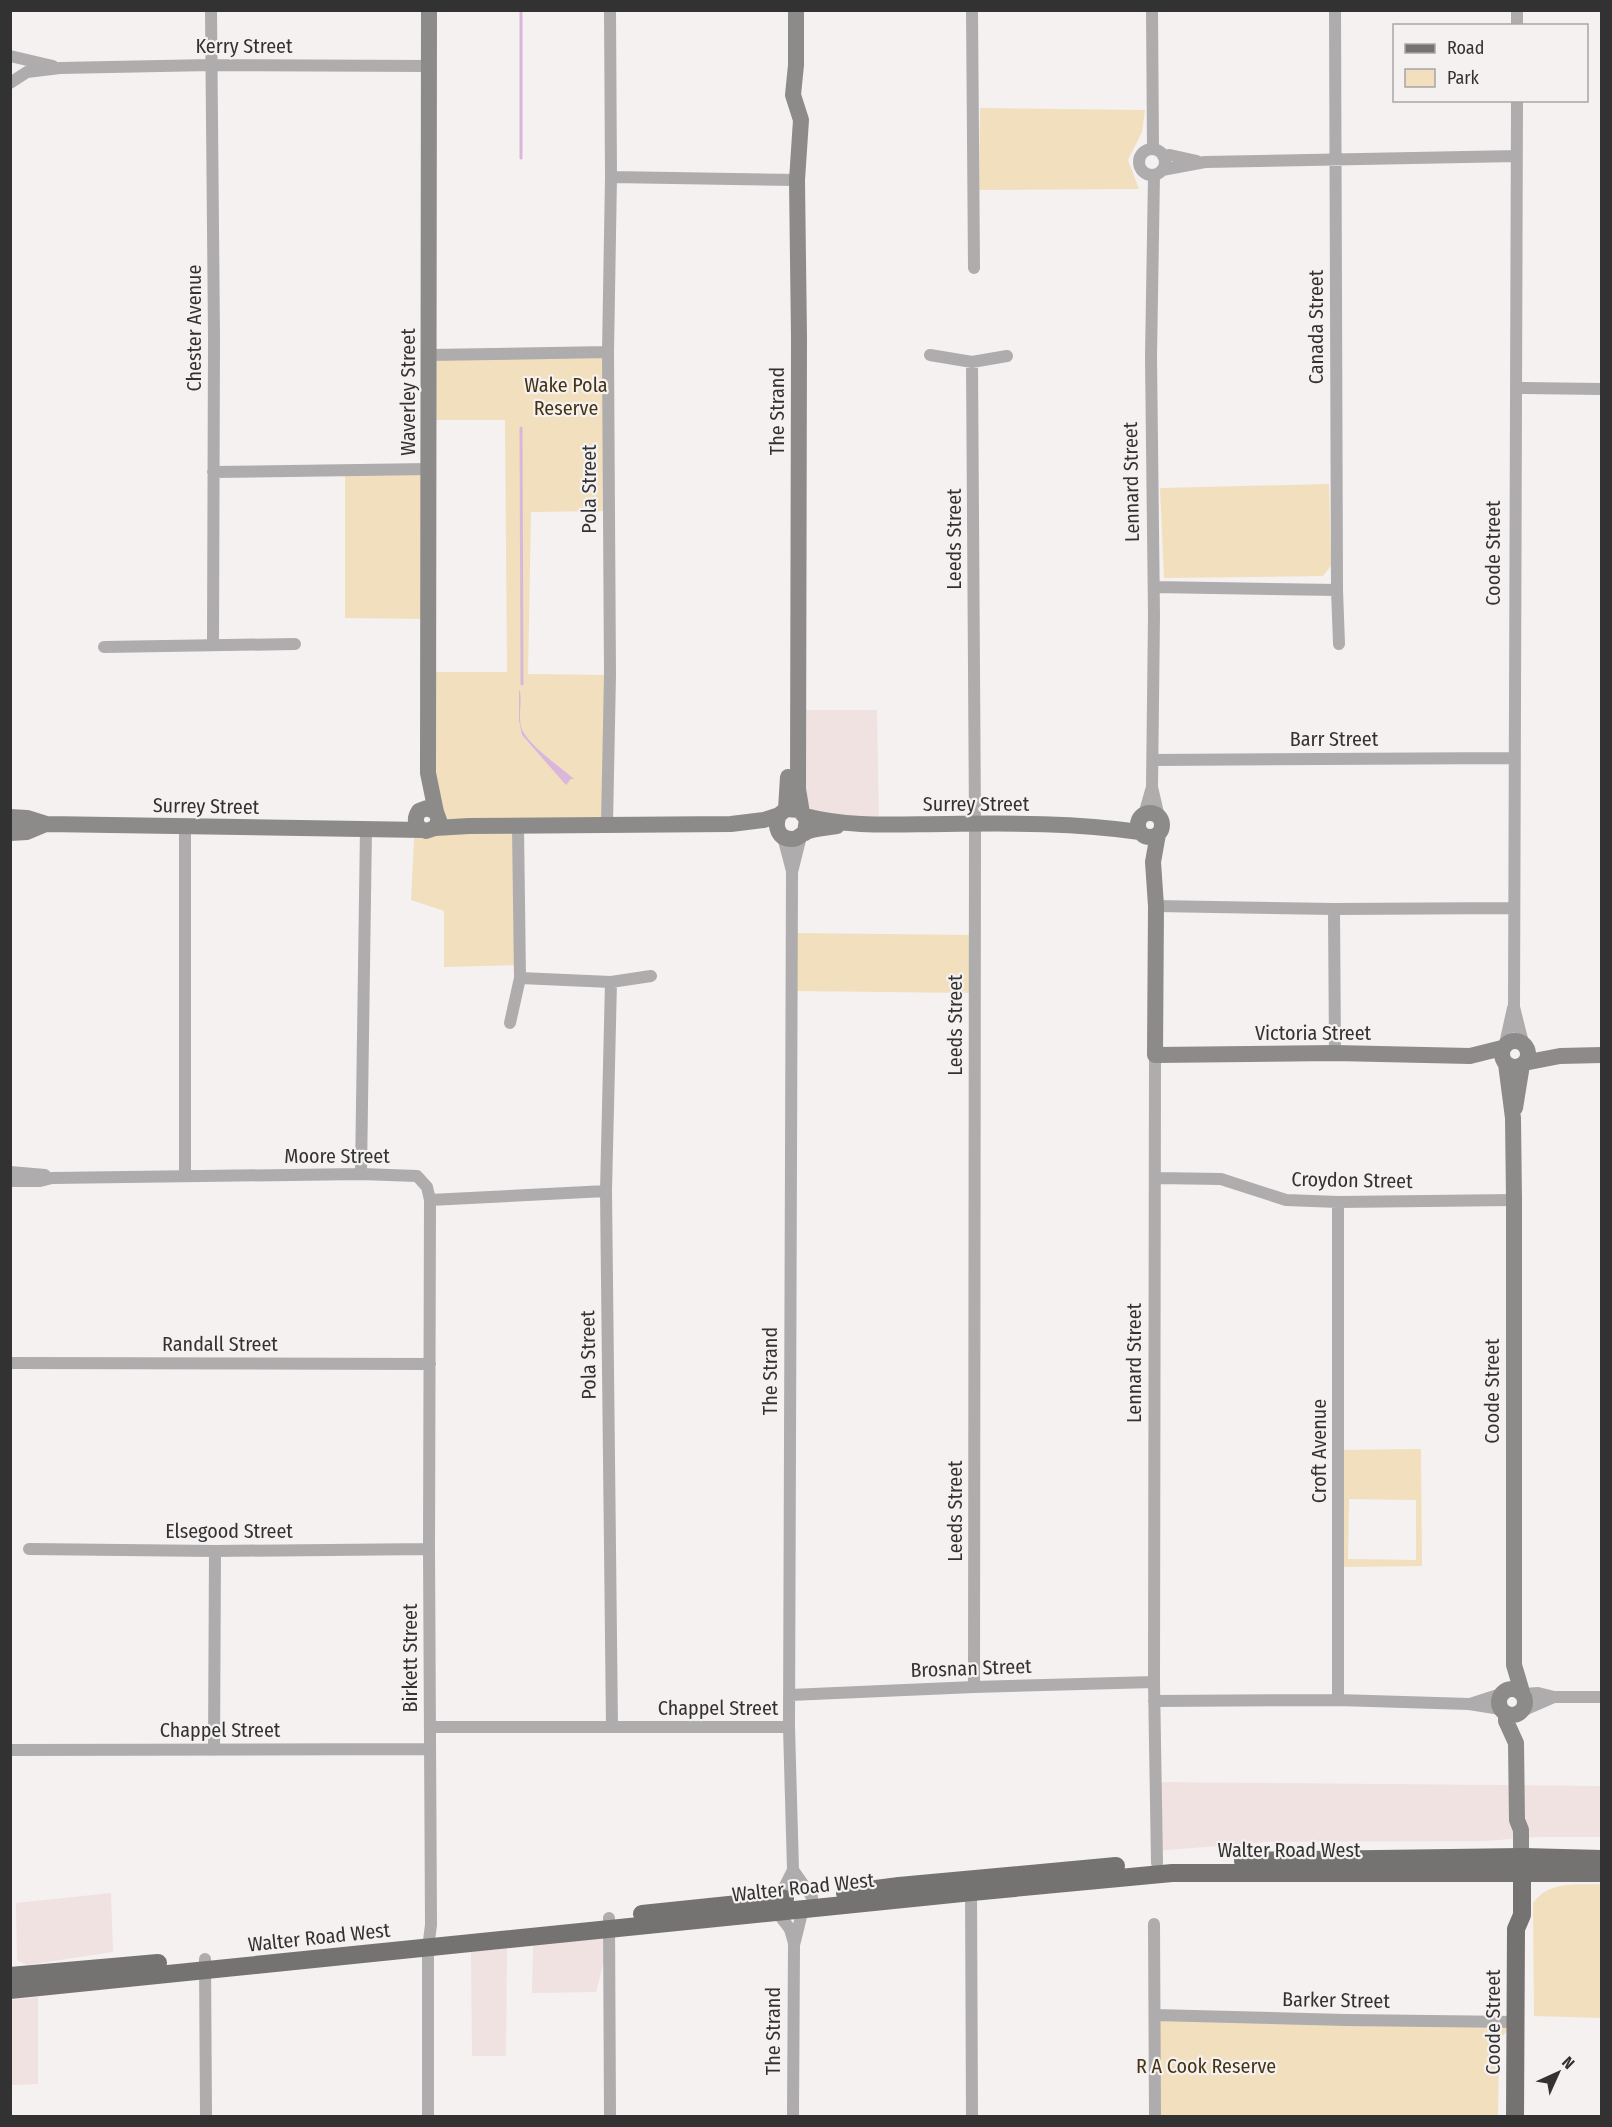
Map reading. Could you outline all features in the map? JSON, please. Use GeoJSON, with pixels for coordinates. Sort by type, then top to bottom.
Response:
{"type":"FeatureCollection","features":[{"type":"Feature","properties":{"kind":"main road","name":"Walter Road West"},"geometry":{"type":"LineString","coordinates":[[10,1990],[205,1965],[971,1886],[1157,1863],[1354,1858],[1515,1865],[1552,1872],[1602,1873]]}},
{"type":"Feature","properties":{"kind":"main road","name":"Walter Road West"},"geometry":{"type":"LineString","coordinates":[[971,1886],[1172,1873],[1515,1865],[1602,1859]]}},
{"type":"Feature","properties":{"kind":"main road","name":"Coode Street"},"geometry":{"type":"LineString","coordinates":[[1515,1865],[1522,1905],[1522,1915],[1516,1929]]}},
{"type":"Feature","properties":{"kind":"main road","name":"Coode Street"},"geometry":{"type":"LineString","coordinates":[[1515,1865],[1510,1915],[1516,1929],[1515,2116]]}},
{"type":"Feature","properties":{"kind":"main road"},"geometry":{"type":"LineString","coordinates":[[1522,1905],[1534,1886],[1552,1872]]}},
{"type":"Feature","properties":{"kind":"main road","name":"Walter Road West"},"geometry":{"type":"LineString","coordinates":[[10,1976],[205,1965]]}},
{"type":"Feature","properties":{"kind":"street","name":"Chester Avenue"},"geometry":{"type":"LineString","coordinates":[[211,10],[213,645]]}},
{"type":"Feature","properties":{"kind":"street","name":"Waverley Street"},"geometry":{"type":"LineString","coordinates":[[428,819],[429,10]]}},
{"type":"Feature","properties":{"kind":"street","name":"Pola Street"},"geometry":{"type":"LineString","coordinates":[[607,824],[610,675],[608,352],[611,177],[610,10]]}},
{"type":"Feature","properties":{"kind":"street","name":"The Strand"},"geometry":{"type":"LineString","coordinates":[[788,10],[788,77],[785,97],[792,124],[789,134],[792,180],[789,1727],[793,1870],[778,1906],[790,1929],[794,1945],[794,2116]]}},
{"type":"Feature","properties":{"kind":"street","name":"The Strand"},"geometry":{"type":"LineString","coordinates":[[792,180],[801,120],[793,95],[796,65],[796,10]]}},
{"type":"Feature","properties":{"kind":"street"},"geometry":{"type":"LineString","coordinates":[[972,10],[974,267]]}},
{"type":"Feature","properties":{"kind":"street"},"geometry":{"type":"LineString","coordinates":[[1152,10],[1158,153],[1165,163],[1158,173]]}},
{"type":"Feature","properties":{"kind":"street","name":"Canada Street"},"geometry":{"type":"LineString","coordinates":[[1335,10],[1334,159],[1339,644]]}},
{"type":"Feature","properties":{"kind":"street","name":"Kerry Street"},"geometry":{"type":"LineString","coordinates":[[10,56],[60,68]]}},
{"type":"Feature","properties":{"kind":"street","name":"Kerry Street"},"geometry":{"type":"LineString","coordinates":[[10,82],[27,72],[60,68],[211,64],[429,66]]}},
{"type":"Feature","properties":{"kind":"street","name":"Coode Street"},"geometry":{"type":"LineString","coordinates":[[1515,1865],[1521,1830],[1517,1820],[1516,1743],[1520,1732],[1513,1702],[1517,102]]}},
{"type":"Feature","properties":{"kind":"street"},"geometry":{"type":"LineString","coordinates":[[1205,162],[1144,151],[1138,163],[1142,171],[1149,175],[1205,162],[1517,156]]}},
{"type":"Feature","properties":{"kind":"street","name":"Lennard Street"},"geometry":{"type":"LineString","coordinates":[[1157,1863],[1154,1701],[1156,906],[1148,825],[1153,760],[1154,587],[1151,357],[1158,173]]}},
{"type":"Feature","properties":{"kind":"street"},"geometry":{"type":"LineString","coordinates":[[611,177],[792,180]]}},
{"type":"Feature","properties":{"kind":"street"},"geometry":{"type":"LineString","coordinates":[[429,355],[608,352]]}},
{"type":"Feature","properties":{"kind":"street"},"geometry":{"type":"LineString","coordinates":[[930,355],[972,363],[1007,356]]}},
{"type":"Feature","properties":{"kind":"street","name":"Leeds Street"},"geometry":{"type":"LineString","coordinates":[[972,363],[975,824],[974,1687]]}},
{"type":"Feature","properties":{"kind":"street"},"geometry":{"type":"LineString","coordinates":[[1516,388],[1602,389]]}},
{"type":"Feature","properties":{"kind":"street"},"geometry":{"type":"LineString","coordinates":[[213,472],[429,469]]}},
{"type":"Feature","properties":{"kind":"street"},"geometry":{"type":"LineString","coordinates":[[1154,587],[1337,590]]}},
{"type":"Feature","properties":{"kind":"street"},"geometry":{"type":"LineString","coordinates":[[104,647],[295,644]]}},
{"type":"Feature","properties":{"kind":"street","name":"Barr Street"},"geometry":{"type":"LineString","coordinates":[[1153,760],[1515,758]]}},
{"type":"Feature","properties":{"kind":"street","name":"Surrey Street"},"geometry":{"type":"LineString","coordinates":[[10,817],[27,818],[46,824],[184,827],[366,828],[428,819],[489,826],[731,824],[764,820],[792,824],[1105,827],[1148,825]]}},
{"type":"Feature","properties":{"kind":"street","name":"Surrey Street"},"geometry":{"type":"LineString","coordinates":[[10,833],[27,832],[46,824]]}},
{"type":"Feature","properties":{"kind":"street","name":"The Strand"},"geometry":{"type":"LineString","coordinates":[[792,824],[792,872]]}},
{"type":"Feature","properties":{"kind":"street"},"geometry":{"type":"LineString","coordinates":[[510,1023],[520,978],[518,826]]}},
{"type":"Feature","properties":{"kind":"street"},"geometry":{"type":"LineString","coordinates":[[184,827],[184,1175]]}},
{"type":"Feature","properties":{"kind":"street"},"geometry":{"type":"LineString","coordinates":[[361,1174],[366,828]]}},
{"type":"Feature","properties":{"kind":"street"},"geometry":{"type":"LineString","coordinates":[[1156,906],[1334,909],[1514,908]]}},
{"type":"Feature","properties":{"kind":"street"},"geometry":{"type":"LineString","coordinates":[[1334,909],[1335,1053]]}},
{"type":"Feature","properties":{"kind":"street"},"geometry":{"type":"LineString","coordinates":[[520,978],[611,982],[651,976]]}},
{"type":"Feature","properties":{"kind":"street","name":"Pola Street"},"geometry":{"type":"LineString","coordinates":[[611,982],[606,1191],[612,1727]]}},
{"type":"Feature","properties":{"kind":"street","name":"Victoria Street"},"geometry":{"type":"LineString","coordinates":[[1155,1055],[1335,1053],[1470,1056],[1480,1061],[1514,1055],[1602,1055]]}},
{"type":"Feature","properties":{"kind":"street","name":"Moore Street"},"geometry":{"type":"LineString","coordinates":[[10,1172],[38,1173],[52,1178]]}},
{"type":"Feature","properties":{"kind":"street","name":"Moore Street"},"geometry":{"type":"LineString","coordinates":[[10,1181],[184,1175],[417,1176],[427,1187],[430,1200]]}},
{"type":"Feature","properties":{"kind":"street","name":"Croydon Street"},"geometry":{"type":"LineString","coordinates":[[1155,1178],[1221,1179],[1286,1200],[1338,1202],[1514,1200]]}},
{"type":"Feature","properties":{"kind":"street"},"geometry":{"type":"LineString","coordinates":[[430,1200],[606,1191]]}},
{"type":"Feature","properties":{"kind":"street","name":"Birkett Street"},"geometry":{"type":"LineString","coordinates":[[428,2116],[430,1200]]}},
{"type":"Feature","properties":{"kind":"street","name":"Croft Avenue"},"geometry":{"type":"LineString","coordinates":[[1338,1202],[1338,1700]]}},
{"type":"Feature","properties":{"kind":"street","name":"Randall Street"},"geometry":{"type":"LineString","coordinates":[[10,1363],[430,1364]]}},
{"type":"Feature","properties":{"kind":"street","name":"Elsegood Street"},"geometry":{"type":"LineString","coordinates":[[29,1549],[215,1551],[429,1549]]}},
{"type":"Feature","properties":{"kind":"street"},"geometry":{"type":"LineString","coordinates":[[214,1750],[215,1551]]}},
{"type":"Feature","properties":{"kind":"street","name":"Brosnan Street"},"geometry":{"type":"LineString","coordinates":[[790,1695],[1154,1682]]}},
{"type":"Feature","properties":{"kind":"street"},"geometry":{"type":"LineString","coordinates":[[1154,1701],[1338,1700],[1469,1704],[1513,1702],[1538,1693],[1554,1697],[1602,1697]]}},
{"type":"Feature","properties":{"kind":"street","name":"Chappel Street"},"geometry":{"type":"LineString","coordinates":[[430,1727],[789,1727]]}},
{"type":"Feature","properties":{"kind":"street","name":"Chappel Street"},"geometry":{"type":"LineString","coordinates":[[10,1750],[430,1749]]}},
{"type":"Feature","properties":{"kind":"street"},"geometry":{"type":"LineString","coordinates":[[793,1870],[808,1903]]}},
{"type":"Feature","properties":{"kind":"street"},"geometry":{"type":"LineString","coordinates":[[971,1886],[972,2116]]}},
{"type":"Feature","properties":{"kind":"street","name":"The Strand"},"geometry":{"type":"LineString","coordinates":[[794,1945],[808,1903]]}},
{"type":"Feature","properties":{"kind":"street"},"geometry":{"type":"LineString","coordinates":[[609,1923],[610,2116]]}},
{"type":"Feature","properties":{"kind":"street"},"geometry":{"type":"LineString","coordinates":[[1154,1924],[1155,2116]]}},
{"type":"Feature","properties":{"kind":"street"},"geometry":{"type":"LineString","coordinates":[[205,1965],[206,2116]]}},
{"type":"Feature","properties":{"kind":"street","name":"Barker Street"},"geometry":{"type":"LineString","coordinates":[[1155,2015],[1516,2022]]}},
{"type":"Feature","properties":{"kind":"shaded area"},"geometry":{"type":"Polygon","coordinates":[[[519,689],[520,721],[524,733],[536,747],[574,779],[566,785],[522,735],[519,721],[519,689]]]}},
{"type":"Feature","properties":{"kind":"shaded area"},"geometry":{"type":"Polygon","coordinates":[[[790,710],[877,710],[879,825],[807,823],[790,710]]]}},
{"type":"Feature","properties":{"kind":"shaded area"},"geometry":{"type":"Polygon","coordinates":[[[1155,1782],[1601,1786],[1601,1837],[1537,1837],[1485,1841],[1266,1842],[1156,1851],[1155,1782]]]}},
{"type":"Feature","properties":{"kind":"shaded area"},"geometry":{"type":"Polygon","coordinates":[[[111,1893],[113,1952],[27,1965],[17,1960],[16,1903],[111,1893]]]}},
{"type":"Feature","properties":{"kind":"shaded area"},"geometry":{"type":"Polygon","coordinates":[[[610,1938],[596,1992],[532,1993],[533,1946],[610,1938]]]}},
{"type":"Feature","properties":{"kind":"shaded area"},"geometry":{"type":"Polygon","coordinates":[[[507,1948],[506,2056],[472,2056],[471,1952],[507,1948]]]}},
{"type":"Feature","properties":{"kind":"shaded area"},"geometry":{"type":"Polygon","coordinates":[[[38,1997],[38,2084],[11,2085],[11,2000],[38,1997]]]}},
{"type":"Feature","properties":{"kind":"green space"},"geometry":{"type":"Polygon","coordinates":[[[980,108],[1145,110],[1142,132],[1128,160],[1139,189],[979,190],[980,108]]]}},
{"type":"Feature","properties":{"kind":"green space","name":"Wake Pola Reserve"},"geometry":{"type":"Polygon","coordinates":[[[608,352],[609,511],[531,512],[528,674],[610,675],[607,824],[518,827],[520,965],[444,967],[444,911],[411,900],[415,819],[431,831],[430,672],[507,672],[505,420],[429,420],[429,355],[608,352]],[[519,689],[519,721],[522,735],[566,784],[573,778],[542,753],[523,730],[520,723],[519,689]]]}},
{"type":"Feature","properties":{"kind":"green space"},"geometry":{"type":"Polygon","coordinates":[[[429,469],[429,619],[345,618],[345,470],[429,469]]]}},
{"type":"Feature","properties":{"kind":"green space"},"geometry":{"type":"Polygon","coordinates":[[[1329,484],[1331,566],[1323,576],[1164,578],[1160,488],[1329,484]]]}},
{"type":"Feature","properties":{"kind":"green space"},"geometry":{"type":"Polygon","coordinates":[[[792,933],[975,935],[975,993],[792,991],[792,933]]]}},
{"type":"Feature","properties":{"kind":"green space"},"geometry":{"type":"Polygon","coordinates":[[[1421,1449],[1422,1566],[1342,1567],[1341,1450],[1421,1449]],[[1349,1499],[1348,1559],[1416,1560],[1416,1500],[1349,1499]]]}},
{"type":"Feature","properties":{"kind":"green space"},"geometry":{"type":"Polygon","coordinates":[[[1573,1884],[1601,1884],[1601,2018],[1534,2016],[1533,1903],[1547,1890],[1555,1887],[1573,1884]]]}},
{"type":"Feature","properties":{"kind":"green space","name":"R A Cook Reserve"},"geometry":{"type":"Polygon","coordinates":[[[1155,2015],[1516,2022],[1499,2040],[1498,2116],[1155,2116],[1155,2015]]]}},
{"type":"Feature","properties":{"kind":"waterway"},"geometry":{"type":"LineString","coordinates":[[521,10],[521,158]]}},
{"type":"Feature","properties":{"kind":"waterway"},"geometry":{"type":"LineString","coordinates":[[521,428],[522,684]]}}]}
